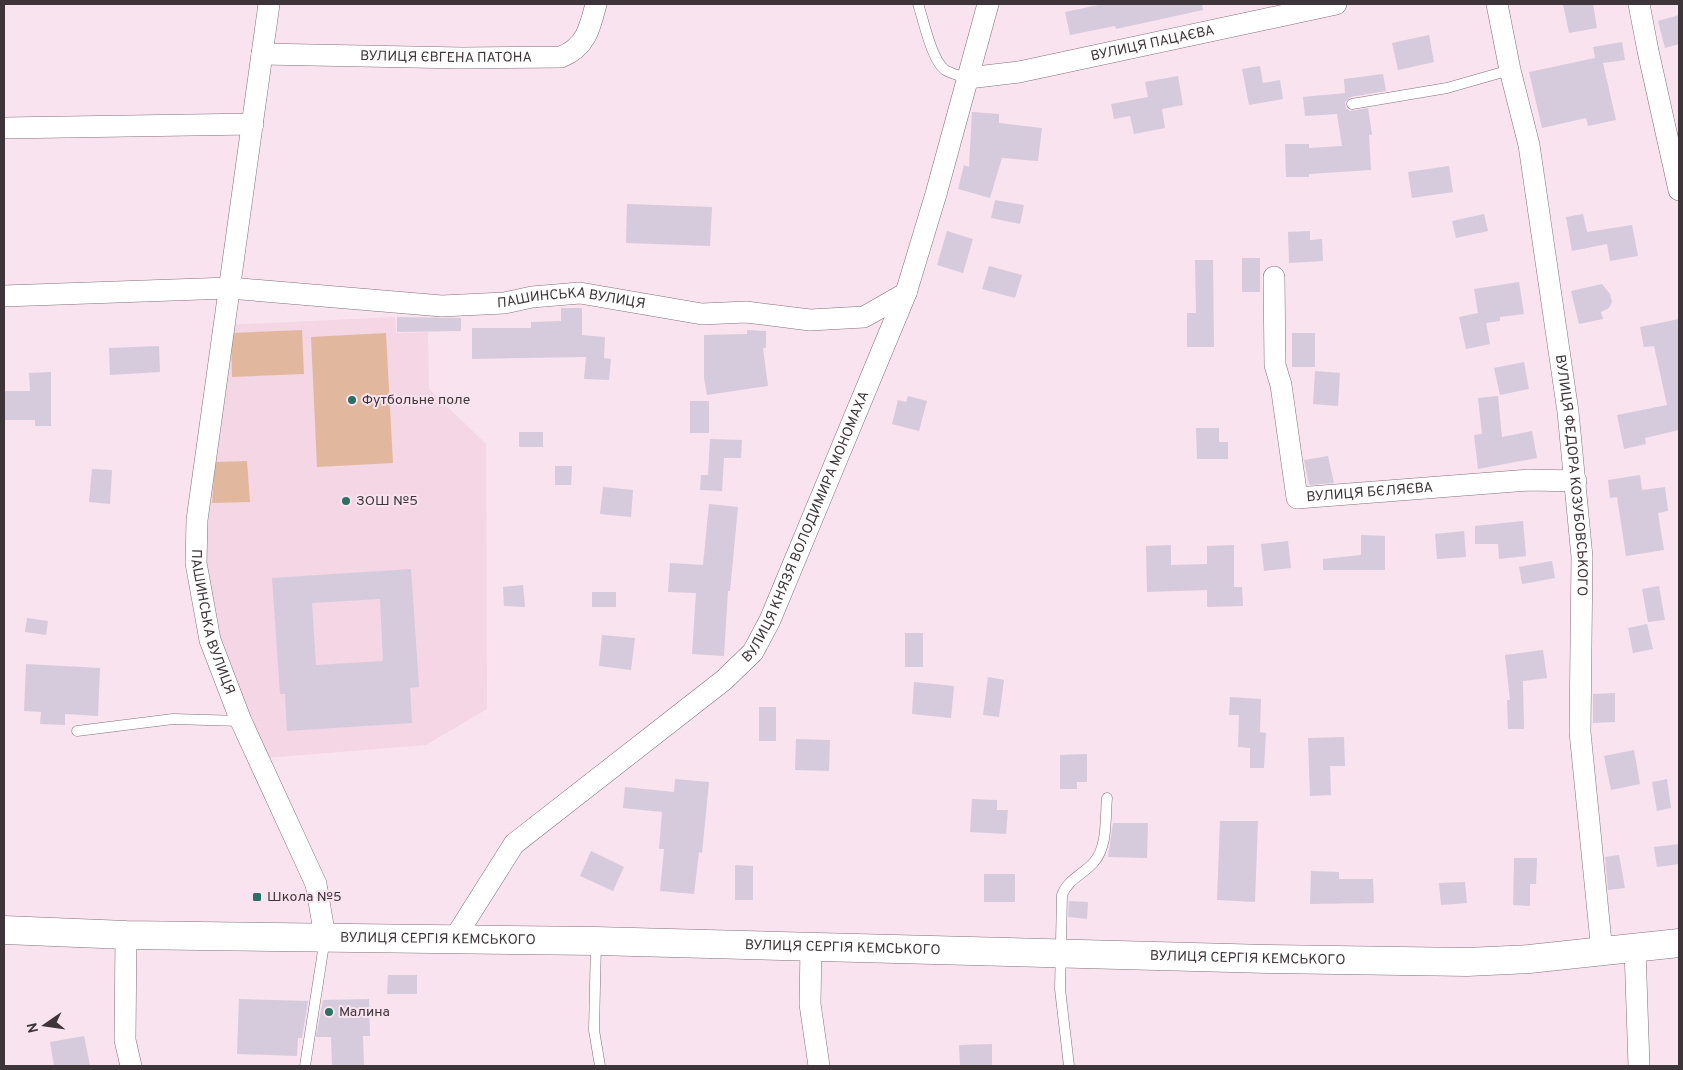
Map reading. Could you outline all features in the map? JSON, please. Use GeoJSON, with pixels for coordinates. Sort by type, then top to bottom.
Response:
{"type":"FeatureCollection","features":[{"type":"Feature","properties":{"kind":"highway","name":"ВУЛИЦЯ СЕРГІЯ КЕМСЬКОГО"},"geometry":{"type":"LineString","coordinates":[[4,930],[126,935],[596,941],[1467,962],[1529,959],[1679,942]]}},
{"type":"Feature","properties":{"kind":"street","name":"ПАШИНСЬКА ВУЛИЦЯ"},"geometry":{"type":"LineString","coordinates":[[269,4],[197,520],[196,563],[210,640],[241,721],[316,884],[325,937]]}},
{"type":"Feature","properties":{"kind":"street","name":"ВУЛИЦЯ ЄВГЕНА ПАТОНА"},"geometry":{"type":"LineString","coordinates":[[262,54],[462,58],[561,57],[574,52],[584,42],[590,28],[596,4]]}},
{"type":"Feature","properties":{"kind":"street","name":"ВУЛИЦЯ КНЯЗЯ ВОЛОДИМИРА МОНОМАХА"},"geometry":{"type":"LineString","coordinates":[[454,939],[514,844],[724,680],[753,652],[770,620],[906,293],[988,4]]}},
{"type":"Feature","properties":{"kind":"street","name":"ВУЛИЦЯ ПАЦАЄВА"},"geometry":{"type":"LineString","coordinates":[[968,78],[1038,68],[1336,4]]}},
{"type":"Feature","properties":{"kind":"street","name":"ВУЛИЦЯ ФЕДОРА КОЗУБОВСЬКОГО"},"geometry":{"type":"LineString","coordinates":[[1497,4],[1510,70],[1529,146],[1568,412],[1576,481],[1582,557],[1580,732],[1602,952]]}},
{"type":"Feature","properties":{"kind":"street"},"geometry":{"type":"LineString","coordinates":[[1639,4],[1679,190]]}},
{"type":"Feature","properties":{"kind":"street"},"geometry":{"type":"LineString","coordinates":[[4,128],[253,124]]}},
{"type":"Feature","properties":{"kind":"street","name":"ВУЛИЦЯ БЄЛЯЄВА"},"geometry":{"type":"LineString","coordinates":[[1274,277],[1275,366],[1281,385],[1297,498],[1528,480],[1576,481]]}},
{"type":"Feature","properties":{"kind":"street","name":"ПАШИНСЬКА ВУЛИЦЯ"},"geometry":{"type":"LineString","coordinates":[[228,288],[442,306],[504,303],[532,297],[580,293],[702,314],[746,312],[810,320],[864,317],[906,293]]}},
{"type":"Feature","properties":{"kind":"street"},"geometry":{"type":"LineString","coordinates":[[4,296],[228,288]]}},
{"type":"Feature","properties":{"kind":"street"},"geometry":{"type":"LineString","coordinates":[[126,935],[125,1040],[131,1066]]}},
{"type":"Feature","properties":{"kind":"street"},"geometry":{"type":"LineString","coordinates":[[811,947],[810,1004],[819,1066]]}},
{"type":"Feature","properties":{"kind":"street"},"geometry":{"type":"LineString","coordinates":[[1635,948],[1639,1066]]}},
{"type":"Feature","properties":{"kind":"lane"},"geometry":{"type":"LineString","coordinates":[[918,4],[933,51],[940,64],[952,73],[968,78]]}},
{"type":"Feature","properties":{"kind":"lane"},"geometry":{"type":"LineString","coordinates":[[1352,104],[1447,88],[1510,70]]}},
{"type":"Feature","properties":{"kind":"lane"},"geometry":{"type":"LineString","coordinates":[[76,731],[173,719],[241,721]]}},
{"type":"Feature","properties":{"kind":"lane"},"geometry":{"type":"LineString","coordinates":[[1069,1066],[1060,988],[1059,953],[1062,895],[1068,883],[1094,862],[1101,852],[1104,839],[1107,798]]}},
{"type":"Feature","properties":{"kind":"lane"},"geometry":{"type":"LineString","coordinates":[[305,1066],[325,937]]}},
{"type":"Feature","properties":{"kind":"lane"},"geometry":{"type":"LineString","coordinates":[[596,941],[594,1030],[600,1066]]}},
{"type":"Feature","properties":{"kind":"shaded area","name":"ЗОШ №5"},"geometry":{"type":"Polygon","coordinates":[[[395,317],[396,333],[428,332],[429,389],[486,444],[487,709],[426,745],[265,758],[214,642],[201,559],[226,325],[395,317]]]}},
{"type":"Feature","properties":{"kind":"shaded area"},"geometry":{"type":"Polygon","coordinates":[[[302,330],[304,374],[232,377],[231,333],[302,330]]]}},
{"type":"Feature","properties":{"kind":"shaded area","name":"Футбольне поле"},"geometry":{"type":"Polygon","coordinates":[[[386,333],[393,463],[317,467],[311,337],[386,333]]]}},
{"type":"Feature","properties":{"kind":"shaded area"},"geometry":{"type":"Polygon","coordinates":[[[247,461],[250,502],[212,503],[215,462],[247,461]]]}},
{"type":"Feature","properties":{"kind":"building"},"geometry":{"type":"Polygon","coordinates":[[[1103,4],[1202,4],[1203,10],[1116,29],[1115,26],[1070,35],[1065,12],[1103,4]]]}},
{"type":"Feature","properties":{"kind":"building"},"geometry":{"type":"Polygon","coordinates":[[[1563,4],[1593,4],[1597,28],[1569,33],[1563,4]]]}},
{"type":"Feature","properties":{"kind":"building"},"geometry":{"type":"Polygon","coordinates":[[[1679,15],[1679,44],[1665,48],[1658,21],[1679,15]]]}},
{"type":"Feature","properties":{"kind":"building"},"geometry":{"type":"Polygon","coordinates":[[[1429,35],[1434,62],[1398,70],[1392,43],[1429,35]]]}},
{"type":"Feature","properties":{"kind":"building"},"geometry":{"type":"Polygon","coordinates":[[[1622,42],[1625,60],[1603,63],[1616,120],[1588,126],[1586,118],[1542,128],[1529,72],[1595,58],[1593,47],[1622,42]]]}},
{"type":"Feature","properties":{"kind":"building"},"geometry":{"type":"Polygon","coordinates":[[[1260,66],[1263,83],[1280,80],[1283,99],[1249,105],[1242,69],[1260,66]]]}},
{"type":"Feature","properties":{"kind":"building"},"geometry":{"type":"Polygon","coordinates":[[[1383,74],[1386,91],[1351,97],[1345,102],[1346,108],[1350,111],[1368,108],[1372,135],[1369,135],[1371,170],[1309,174],[1309,177],[1286,177],[1285,144],[1309,144],[1309,148],[1342,146],[1337,114],[1305,116],[1303,97],[1345,93],[1344,79],[1383,74]]]}},
{"type":"Feature","properties":{"kind":"building"},"geometry":{"type":"Polygon","coordinates":[[[1178,76],[1183,105],[1162,109],[1165,128],[1134,134],[1130,116],[1114,119],[1111,104],[1148,97],[1145,82],[1178,76]]]}},
{"type":"Feature","properties":{"kind":"building"},"geometry":{"type":"Polygon","coordinates":[[[972,112],[999,114],[999,123],[1042,128],[1038,161],[1002,158],[990,198],[958,189],[964,165],[969,167],[972,112]]]}},
{"type":"Feature","properties":{"kind":"building"},"geometry":{"type":"Polygon","coordinates":[[[1449,166],[1453,192],[1412,198],[1408,172],[1449,166]]]}},
{"type":"Feature","properties":{"kind":"building"},"geometry":{"type":"Polygon","coordinates":[[[995,200],[1024,205],[1020,224],[991,218],[995,200]]]}},
{"type":"Feature","properties":{"kind":"building"},"geometry":{"type":"Polygon","coordinates":[[[627,204],[712,207],[710,246],[626,243],[627,204]]]}},
{"type":"Feature","properties":{"kind":"building"},"geometry":{"type":"Polygon","coordinates":[[[1484,214],[1488,231],[1456,238],[1452,221],[1484,214]]]}},
{"type":"Feature","properties":{"kind":"building"},"geometry":{"type":"Polygon","coordinates":[[[1583,214],[1587,232],[1632,225],[1638,256],[1610,261],[1607,244],[1572,251],[1566,217],[1583,214]]]}},
{"type":"Feature","properties":{"kind":"building"},"geometry":{"type":"Polygon","coordinates":[[[947,231],[973,239],[963,273],[937,265],[947,231]]]}},
{"type":"Feature","properties":{"kind":"building"},"geometry":{"type":"Polygon","coordinates":[[[1310,231],[1310,240],[1322,239],[1323,261],[1289,263],[1288,232],[1310,231]]]}},
{"type":"Feature","properties":{"kind":"building"},"geometry":{"type":"Polygon","coordinates":[[[1242,258],[1260,258],[1260,292],[1242,292],[1242,258]]]}},
{"type":"Feature","properties":{"kind":"building"},"geometry":{"type":"Polygon","coordinates":[[[1195,260],[1213,260],[1214,347],[1187,347],[1187,313],[1196,313],[1195,260]]]}},
{"type":"Feature","properties":{"kind":"building"},"geometry":{"type":"Polygon","coordinates":[[[989,266],[1022,275],[1015,298],[982,289],[989,266]]]}},
{"type":"Feature","properties":{"kind":"building"},"geometry":{"type":"Polygon","coordinates":[[[1519,282],[1524,314],[1500,317],[1500,321],[1486,323],[1490,344],[1466,349],[1459,317],[1478,313],[1474,289],[1519,282]]]}},
{"type":"Feature","properties":{"kind":"building"},"geometry":{"type":"Polygon","coordinates":[[[1602,284],[1610,294],[1612,302],[1609,308],[1601,312],[1603,319],[1579,324],[1571,291],[1602,284]]]}},
{"type":"Feature","properties":{"kind":"building"},"geometry":{"type":"Polygon","coordinates":[[[561,308],[582,308],[582,335],[605,337],[604,358],[611,359],[609,380],[584,379],[586,357],[472,359],[472,328],[531,328],[531,322],[561,321],[561,308]]]}},
{"type":"Feature","properties":{"kind":"building"},"geometry":{"type":"Polygon","coordinates":[[[397,317],[461,318],[461,331],[397,332],[397,317]]]}},
{"type":"Feature","properties":{"kind":"building"},"geometry":{"type":"Polygon","coordinates":[[[1679,319],[1679,430],[1645,438],[1646,444],[1624,449],[1617,415],[1667,405],[1654,346],[1644,347],[1640,327],[1679,319]]]}},
{"type":"Feature","properties":{"kind":"building"},"geometry":{"type":"Polygon","coordinates":[[[747,330],[766,331],[766,348],[763,348],[768,386],[707,395],[704,378],[704,335],[747,334],[747,330]]]}},
{"type":"Feature","properties":{"kind":"building"},"geometry":{"type":"Polygon","coordinates":[[[1292,333],[1315,333],[1315,367],[1292,367],[1292,333]]]}},
{"type":"Feature","properties":{"kind":"building"},"geometry":{"type":"Polygon","coordinates":[[[159,346],[160,372],[110,375],[109,348],[159,346]]]}},
{"type":"Feature","properties":{"kind":"building"},"geometry":{"type":"Polygon","coordinates":[[[1524,362],[1529,389],[1500,395],[1494,368],[1524,362]]]}},
{"type":"Feature","properties":{"kind":"building"},"geometry":{"type":"Polygon","coordinates":[[[1315,371],[1340,373],[1338,406],[1313,404],[1315,371]]]}},
{"type":"Feature","properties":{"kind":"building"},"geometry":{"type":"Polygon","coordinates":[[[51,372],[51,426],[35,426],[35,420],[4,420],[4,391],[30,391],[29,373],[51,372]]]}},
{"type":"Feature","properties":{"kind":"building"},"geometry":{"type":"Polygon","coordinates":[[[908,396],[927,401],[919,431],[892,424],[898,400],[906,402],[908,396]]]}},
{"type":"Feature","properties":{"kind":"building"},"geometry":{"type":"Polygon","coordinates":[[[1498,396],[1502,437],[1532,431],[1537,458],[1478,469],[1474,435],[1482,434],[1478,398],[1498,396]]]}},
{"type":"Feature","properties":{"kind":"building"},"geometry":{"type":"Polygon","coordinates":[[[690,401],[709,401],[709,433],[690,433],[690,401]]]}},
{"type":"Feature","properties":{"kind":"building"},"geometry":{"type":"Polygon","coordinates":[[[1196,428],[1219,428],[1219,442],[1228,442],[1228,459],[1197,459],[1196,428]]]}},
{"type":"Feature","properties":{"kind":"building"},"geometry":{"type":"Polygon","coordinates":[[[519,432],[543,432],[543,447],[519,447],[519,432]]]}},
{"type":"Feature","properties":{"kind":"building"},"geometry":{"type":"Polygon","coordinates":[[[710,439],[742,440],[741,458],[724,458],[722,491],[700,490],[701,475],[708,475],[710,439]]]}},
{"type":"Feature","properties":{"kind":"building"},"geometry":{"type":"Polygon","coordinates":[[[1328,456],[1334,483],[1309,485],[1304,460],[1328,456]]]}},
{"type":"Feature","properties":{"kind":"building"},"geometry":{"type":"Polygon","coordinates":[[[555,466],[572,466],[571,485],[555,485],[555,466]]]}},
{"type":"Feature","properties":{"kind":"building"},"geometry":{"type":"Polygon","coordinates":[[[92,469],[112,470],[110,504],[89,502],[92,469]]]}},
{"type":"Feature","properties":{"kind":"building"},"geometry":{"type":"Polygon","coordinates":[[[1640,475],[1642,490],[1665,487],[1668,511],[1658,513],[1664,550],[1626,556],[1617,497],[1610,498],[1608,480],[1640,475]]]}},
{"type":"Feature","properties":{"kind":"building"},"geometry":{"type":"Polygon","coordinates":[[[603,487],[633,490],[631,517],[600,514],[603,487]]]}},
{"type":"Feature","properties":{"kind":"building"},"geometry":{"type":"Polygon","coordinates":[[[709,504],[738,507],[730,591],[728,591],[724,656],[692,654],[696,593],[668,592],[670,563],[703,565],[709,504]]]}},
{"type":"Feature","properties":{"kind":"building"},"geometry":{"type":"Polygon","coordinates":[[[1523,521],[1526,556],[1499,559],[1498,544],[1475,544],[1475,526],[1523,521]]]}},
{"type":"Feature","properties":{"kind":"building"},"geometry":{"type":"Polygon","coordinates":[[[1464,531],[1466,557],[1437,559],[1435,534],[1464,531]]]}},
{"type":"Feature","properties":{"kind":"building"},"geometry":{"type":"Polygon","coordinates":[[[1361,535],[1385,536],[1385,570],[1323,570],[1323,559],[1361,555],[1361,535]]]}},
{"type":"Feature","properties":{"kind":"building"},"geometry":{"type":"Polygon","coordinates":[[[1288,541],[1291,568],[1264,571],[1261,544],[1288,541]]]}},
{"type":"Feature","properties":{"kind":"building"},"geometry":{"type":"Polygon","coordinates":[[[1171,545],[1171,565],[1207,564],[1207,546],[1234,545],[1234,587],[1242,587],[1243,606],[1207,607],[1207,590],[1147,592],[1146,546],[1171,545]]]}},
{"type":"Feature","properties":{"kind":"building"},"geometry":{"type":"Polygon","coordinates":[[[1552,561],[1555,578],[1522,584],[1519,567],[1552,561]]]}},
{"type":"Feature","properties":{"kind":"building"},"geometry":{"type":"Polygon","coordinates":[[[411,569],[419,687],[410,688],[412,723],[287,731],[285,694],[280,694],[272,578],[411,569]],[[380,599],[312,603],[316,665],[383,661],[380,599]]]}},
{"type":"Feature","properties":{"kind":"building"},"geometry":{"type":"Polygon","coordinates":[[[523,585],[525,607],[504,606],[503,587],[523,585]]]}},
{"type":"Feature","properties":{"kind":"building"},"geometry":{"type":"Polygon","coordinates":[[[1659,586],[1665,620],[1648,622],[1642,589],[1659,586]]]}},
{"type":"Feature","properties":{"kind":"building"},"geometry":{"type":"Polygon","coordinates":[[[592,592],[616,592],[616,607],[592,607],[592,592]]]}},
{"type":"Feature","properties":{"kind":"building"},"geometry":{"type":"Polygon","coordinates":[[[27,618],[48,621],[46,635],[25,632],[27,618]]]}},
{"type":"Feature","properties":{"kind":"building"},"geometry":{"type":"Polygon","coordinates":[[[1647,624],[1653,649],[1633,653],[1628,628],[1647,624]]]}},
{"type":"Feature","properties":{"kind":"building"},"geometry":{"type":"Polygon","coordinates":[[[905,633],[923,633],[923,667],[905,667],[905,633]]]}},
{"type":"Feature","properties":{"kind":"building"},"geometry":{"type":"Polygon","coordinates":[[[602,635],[635,638],[631,670],[599,666],[602,635]]]}},
{"type":"Feature","properties":{"kind":"building"},"geometry":{"type":"Polygon","coordinates":[[[1543,650],[1547,678],[1523,681],[1524,729],[1508,729],[1507,700],[1510,700],[1505,655],[1543,650]]]}},
{"type":"Feature","properties":{"kind":"building"},"geometry":{"type":"Polygon","coordinates":[[[26,664],[100,668],[98,716],[65,714],[65,725],[40,724],[41,712],[24,711],[26,664]]]}},
{"type":"Feature","properties":{"kind":"building"},"geometry":{"type":"Polygon","coordinates":[[[988,677],[1004,680],[999,717],[983,715],[988,677]]]}},
{"type":"Feature","properties":{"kind":"building"},"geometry":{"type":"Polygon","coordinates":[[[914,682],[954,686],[951,718],[912,714],[914,682]]]}},
{"type":"Feature","properties":{"kind":"building"},"geometry":{"type":"Polygon","coordinates":[[[1615,693],[1615,722],[1593,723],[1593,694],[1615,693]]]}},
{"type":"Feature","properties":{"kind":"building"},"geometry":{"type":"Polygon","coordinates":[[[1230,697],[1261,699],[1260,732],[1266,733],[1264,768],[1250,768],[1250,748],[1238,747],[1239,715],[1229,715],[1230,697]]]}},
{"type":"Feature","properties":{"kind":"building"},"geometry":{"type":"Polygon","coordinates":[[[759,707],[776,707],[776,741],[759,741],[759,707]]]}},
{"type":"Feature","properties":{"kind":"building"},"geometry":{"type":"Polygon","coordinates":[[[1344,737],[1345,766],[1330,766],[1331,795],[1310,796],[1308,738],[1344,737]]]}},
{"type":"Feature","properties":{"kind":"building"},"geometry":{"type":"Polygon","coordinates":[[[796,739],[830,740],[829,771],[795,770],[796,739]]]}},
{"type":"Feature","properties":{"kind":"building"},"geometry":{"type":"Polygon","coordinates":[[[1634,750],[1640,784],[1611,790],[1604,756],[1634,750]]]}},
{"type":"Feature","properties":{"kind":"building"},"geometry":{"type":"Polygon","coordinates":[[[1087,754],[1087,782],[1077,782],[1077,789],[1060,789],[1060,755],[1087,754]]]}},
{"type":"Feature","properties":{"kind":"building"},"geometry":{"type":"Polygon","coordinates":[[[675,779],[709,782],[702,853],[699,852],[694,894],[660,891],[664,849],[659,849],[662,812],[623,808],[625,787],[674,792],[675,779]]]}},
{"type":"Feature","properties":{"kind":"building"},"geometry":{"type":"Polygon","coordinates":[[[1667,779],[1671,808],[1657,811],[1652,782],[1667,779]]]}},
{"type":"Feature","properties":{"kind":"building"},"geometry":{"type":"Polygon","coordinates":[[[972,799],[997,800],[997,810],[1008,810],[1006,834],[970,832],[972,799]]]}},
{"type":"Feature","properties":{"kind":"building"},"geometry":{"type":"Polygon","coordinates":[[[1220,821],[1258,821],[1255,902],[1217,900],[1220,821]]]}},
{"type":"Feature","properties":{"kind":"building"},"geometry":{"type":"Polygon","coordinates":[[[1113,823],[1148,823],[1147,858],[1108,857],[1113,823]]]}},
{"type":"Feature","properties":{"kind":"building"},"geometry":{"type":"Polygon","coordinates":[[[1679,844],[1679,864],[1657,867],[1654,847],[1679,844]]]}},
{"type":"Feature","properties":{"kind":"building"},"geometry":{"type":"Polygon","coordinates":[[[591,851],[624,867],[613,891],[580,876],[591,851]]]}},
{"type":"Feature","properties":{"kind":"building"},"geometry":{"type":"Polygon","coordinates":[[[1619,855],[1625,888],[1608,890],[1605,857],[1619,855]]]}},
{"type":"Feature","properties":{"kind":"building"},"geometry":{"type":"Polygon","coordinates":[[[1514,858],[1537,858],[1536,884],[1530,884],[1530,906],[1513,905],[1514,858]]]}},
{"type":"Feature","properties":{"kind":"building"},"geometry":{"type":"Polygon","coordinates":[[[735,865],[753,866],[753,900],[735,900],[735,865]]]}},
{"type":"Feature","properties":{"kind":"building"},"geometry":{"type":"Polygon","coordinates":[[[1311,871],[1339,872],[1339,879],[1373,879],[1374,903],[1310,904],[1311,871]]]}},
{"type":"Feature","properties":{"kind":"building"},"geometry":{"type":"Polygon","coordinates":[[[984,874],[1015,874],[1015,902],[984,902],[984,874]]]}},
{"type":"Feature","properties":{"kind":"building"},"geometry":{"type":"Polygon","coordinates":[[[1465,882],[1467,903],[1441,905],[1439,883],[1465,882]]]}},
{"type":"Feature","properties":{"kind":"building"},"geometry":{"type":"Polygon","coordinates":[[[1069,901],[1088,902],[1087,919],[1068,917],[1069,901]]]}},
{"type":"Feature","properties":{"kind":"building"},"geometry":{"type":"Polygon","coordinates":[[[388,975],[417,975],[417,994],[387,994],[388,975]]]}},
{"type":"Feature","properties":{"kind":"building"},"geometry":{"type":"Polygon","coordinates":[[[239,999],[308,1001],[302,1038],[298,1038],[297,1056],[237,1054],[239,999]]]}},
{"type":"Feature","properties":{"kind":"building"},"geometry":{"type":"Polygon","coordinates":[[[369,999],[370,1036],[363,1036],[364,1066],[332,1066],[331,1037],[316,1037],[323,1000],[369,999]]]}},
{"type":"Feature","properties":{"kind":"building"},"geometry":{"type":"Polygon","coordinates":[[[84,1036],[90,1065],[54,1066],[50,1042],[84,1036]]]}},
{"type":"Feature","properties":{"kind":"building"},"geometry":{"type":"Polygon","coordinates":[[[992,1044],[992,1066],[960,1066],[959,1045],[992,1044]]]}},
{"type":"Feature","properties":{"kind":"place","name":"Футбольне поле"},"geometry":{"type":"Point","coordinates":[352,400]}},
{"type":"Feature","properties":{"kind":"place","name":"ЗОШ №5"},"geometry":{"type":"Point","coordinates":[346,501]}},
{"type":"Feature","properties":{"kind":"place","name":"Школа №5"},"geometry":{"type":"Point","coordinates":[257,897]}},
{"type":"Feature","properties":{"kind":"place","name":"Малина"},"geometry":{"type":"Point","coordinates":[329,1012]}}]}
